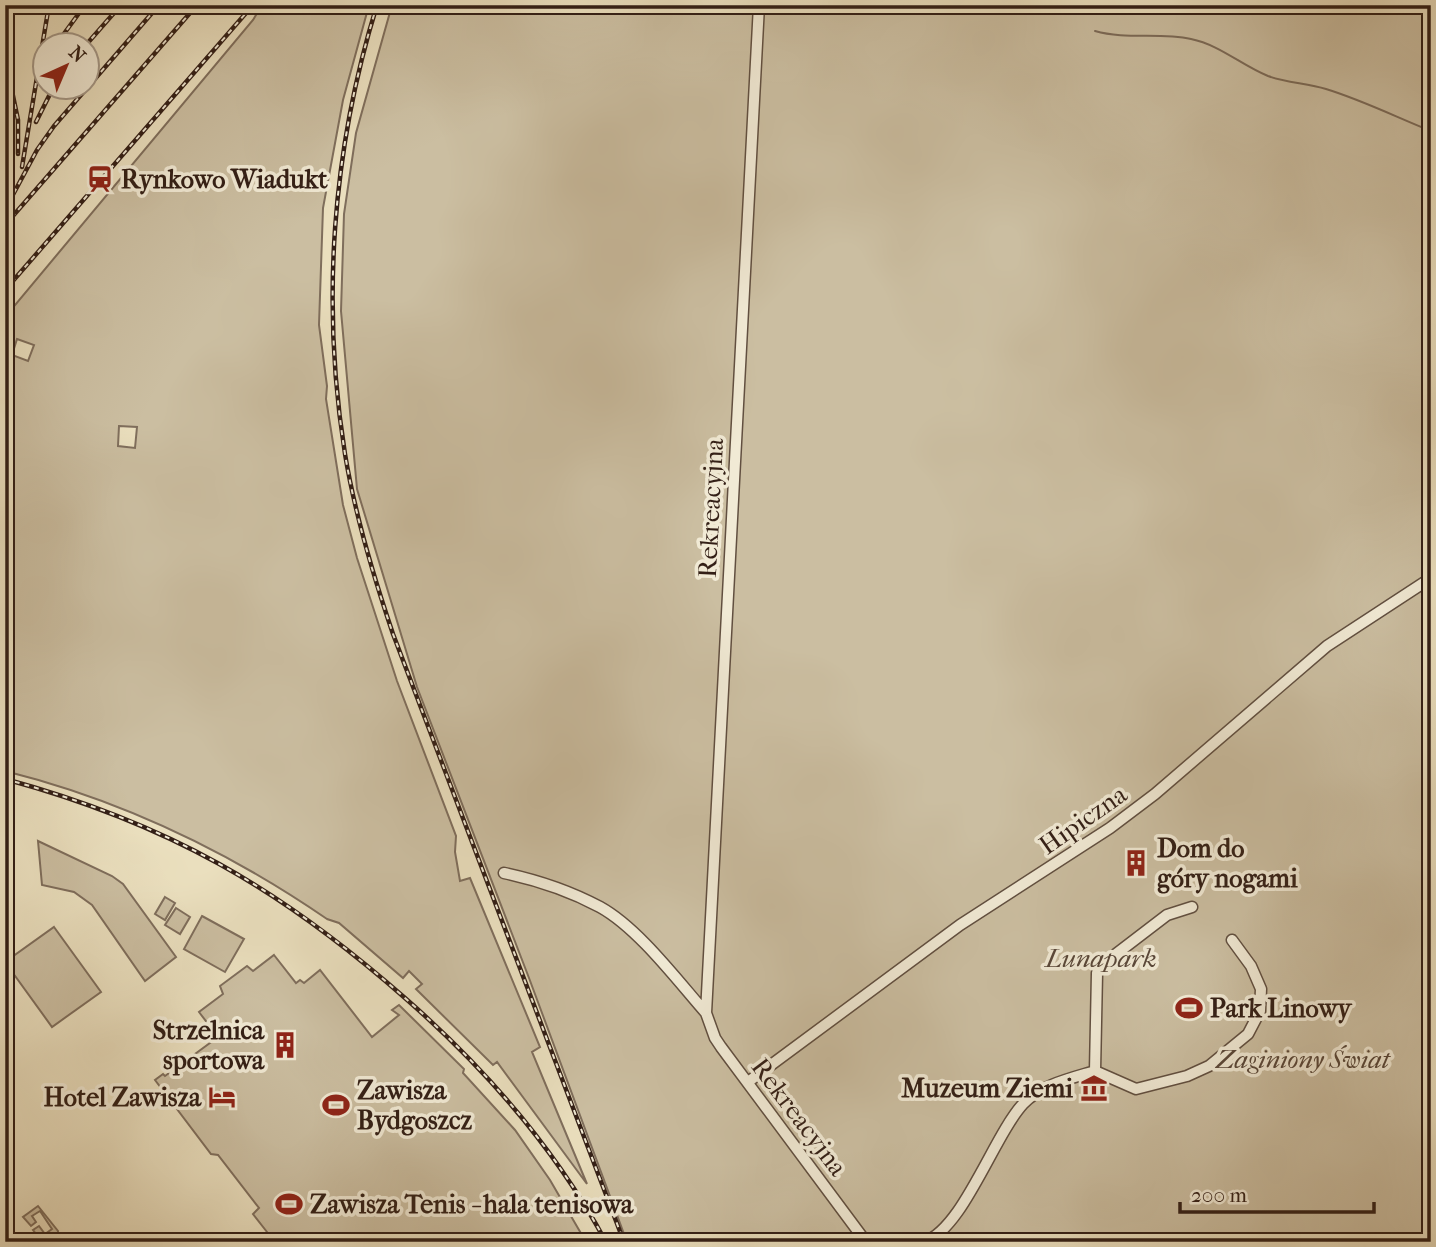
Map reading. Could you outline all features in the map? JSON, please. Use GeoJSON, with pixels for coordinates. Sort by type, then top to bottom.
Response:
{"type":"FeatureCollection","features":[{"type":"Feature","properties":{"kind":"street","name":"Rekreacyjna"},"geometry":{"type":"LineString","coordinates":[[706,1013],[758,5]]}},
{"type":"Feature","properties":{"kind":"street","name":"Hipiczna"},"geometry":{"type":"LineString","coordinates":[[748,1082],[960,925],[1110,828],[1156,794],[1316,654],[1431,578]]}},
{"type":"Feature","properties":{"kind":"street","name":"Rekreacyjna"},"geometry":{"type":"LineString","coordinates":[[503,873],[558,888],[601,908],[624,925],[659,960],[706,1013],[715,1038],[866,1242]]}},
{"type":"Feature","properties":{"kind":"street"},"geometry":{"type":"LineString","coordinates":[[1095,1070],[1097,973],[1103,964],[1167,915],[1192,907]]}},
{"type":"Feature","properties":{"kind":"street"},"geometry":{"type":"LineString","coordinates":[[924,1242],[937,1238],[969,1195],[1001,1134],[1024,1102],[1060,1083],[1095,1070],[1136,1089],[1187,1076],[1209,1066],[1248,1034],[1260,1011],[1261,989],[1251,966],[1233,940]]}},
{"type":"Feature","properties":{"kind":"green space"},"geometry":{"type":"Polygon","coordinates":[[[262,5],[369,5],[343,100],[323,208],[319,325],[327,386],[326,399],[343,505],[357,558],[397,681],[456,836],[455,852],[460,881],[470,878],[540,1047],[532,1052],[587,1184],[497,1062],[493,1065],[416,989],[422,984],[409,971],[403,978],[339,923],[327,919],[251,871],[172,830],[90,797],[5,771],[5,317],[253,20],[262,5]],[[17,339],[12,355],[28,361],[34,345],[17,339]],[[119,426],[118,446],[135,448],[137,427],[119,426]]]}},
{"type":"Feature","properties":{"kind":"green space"},"geometry":{"type":"Polygon","coordinates":[[[392,5],[1431,5],[1431,1238],[1417,1242],[627,1242],[417,687],[357,489],[341,311],[344,214],[356,133],[392,5]]]}},
{"type":"Feature","properties":{"kind":"green space"},"geometry":{"type":"Polygon","coordinates":[[[38,841],[112,876],[123,884],[176,957],[145,981],[92,905],[74,892],[42,885],[38,841]]]}},
{"type":"Feature","properties":{"kind":"green space"},"geometry":{"type":"Polygon","coordinates":[[[165,897],[175,903],[165,920],[155,914],[165,897]]]}},
{"type":"Feature","properties":{"kind":"green space"},"geometry":{"type":"Polygon","coordinates":[[[176,908],[190,917],[180,934],[165,925],[176,908]]]}},
{"type":"Feature","properties":{"kind":"green space"},"geometry":{"type":"Polygon","coordinates":[[[202,916],[244,939],[225,972],[184,949],[202,916]]]}},
{"type":"Feature","properties":{"kind":"green space"},"geometry":{"type":"Polygon","coordinates":[[[54,927],[101,992],[52,1027],[5,962],[54,927]]]}},
{"type":"Feature","properties":{"kind":"green space","name":"Zawisza Bydgoszcz"},"geometry":{"type":"Polygon","coordinates":[[[274,955],[296,983],[300,980],[304,983],[320,970],[372,1037],[399,1015],[392,1010],[399,1005],[464,1069],[463,1073],[515,1130],[550,1180],[586,1242],[255,1242],[267,1232],[253,1214],[259,1208],[218,1155],[211,1154],[155,1080],[163,1074],[165,1076],[218,1037],[199,1012],[223,994],[220,986],[247,966],[253,971],[274,955]]]}},
{"type":"Feature","properties":{"kind":"green space"},"geometry":{"type":"Polygon","coordinates":[[[38,1206],[58,1231],[57,1242],[42,1242],[50,1235],[41,1240],[33,1230],[39,1226],[45,1234],[52,1229],[40,1211],[32,1216],[36,1222],[31,1226],[23,1217],[38,1206]]]}},
{"type":"Feature","properties":{"kind":"waterway"},"geometry":{"type":"LineString","coordinates":[[1095,31],[1119,35],[1179,37],[1202,42],[1268,76],[1339,93],[1431,131]]}},
{"type":"Feature","properties":{"kind":"railway"},"geometry":{"type":"LineString","coordinates":[[10,5],[6,62],[18,120],[18,154]]}},
{"type":"Feature","properties":{"kind":"railway"},"geometry":{"type":"LineString","coordinates":[[22,167],[49,5]]}},
{"type":"Feature","properties":{"kind":"railway"},"geometry":{"type":"LineString","coordinates":[[65,32],[85,5]]}},
{"type":"Feature","properties":{"kind":"railway"},"geometry":{"type":"LineString","coordinates":[[97,32],[121,5]]}},
{"type":"Feature","properties":{"kind":"railway"},"geometry":{"type":"LineString","coordinates":[[9,202],[37,150],[54,126],[159,5]]}},
{"type":"Feature","properties":{"kind":"railway"},"geometry":{"type":"LineString","coordinates":[[5,225],[197,5]]}},
{"type":"Feature","properties":{"kind":"railway"},"geometry":{"type":"LineString","coordinates":[[5,290],[253,5]]}},
{"type":"Feature","properties":{"kind":"railway"},"geometry":{"type":"LineString","coordinates":[[377,5],[350,115],[335,228],[334,341],[338,398],[349,477],[365,545],[393,634],[624,1242]]}},
{"type":"Feature","properties":{"kind":"railway"},"geometry":{"type":"LineString","coordinates":[[36,122],[46,102]]}},
{"type":"Feature","properties":{"kind":"railway"},"geometry":{"type":"LineString","coordinates":[[5,779],[118,816],[170,839],[266,892],[359,959],[435,1025],[490,1081],[541,1142],[586,1207],[606,1242]]}},
{"type":"Feature","properties":{"kind":"place","name":"Rynkowo Wiadukt"},"geometry":{"type":"Point","coordinates":[100,179]}},
{"type":"Feature","properties":{"kind":"place","name":"Dom do góry nogami"},"geometry":{"type":"Point","coordinates":[1136,863]}},
{"type":"Feature","properties":{"kind":"place","name":"Park Linowy"},"geometry":{"type":"Point","coordinates":[1189,1008]}},
{"type":"Feature","properties":{"kind":"place","name":"Strzelnica sportowa"},"geometry":{"type":"Point","coordinates":[285,1045]}},
{"type":"Feature","properties":{"kind":"place","name":"Muzeum Ziemi"},"geometry":{"type":"Point","coordinates":[1094,1088]}},
{"type":"Feature","properties":{"kind":"place","name":"Hotel Zawisza"},"geometry":{"type":"Point","coordinates":[222,1097]}},
{"type":"Feature","properties":{"kind":"place","name":"Zawisza Bydgoszcz"},"geometry":{"type":"Point","coordinates":[336,1105]}},
{"type":"Feature","properties":{"kind":"place","name":"Zawisza Tenis - hala tenisowa"},"geometry":{"type":"Point","coordinates":[289,1204]}},
{"type":"Feature","properties":{"kind":"park label","name":"Lunapark"},"geometry":{"type":"Point","coordinates":[1101,958]}},
{"type":"Feature","properties":{"kind":"park label","name":"Zaginiony Świat"},"geometry":{"type":"Point","coordinates":[1303,1059]}}]}
